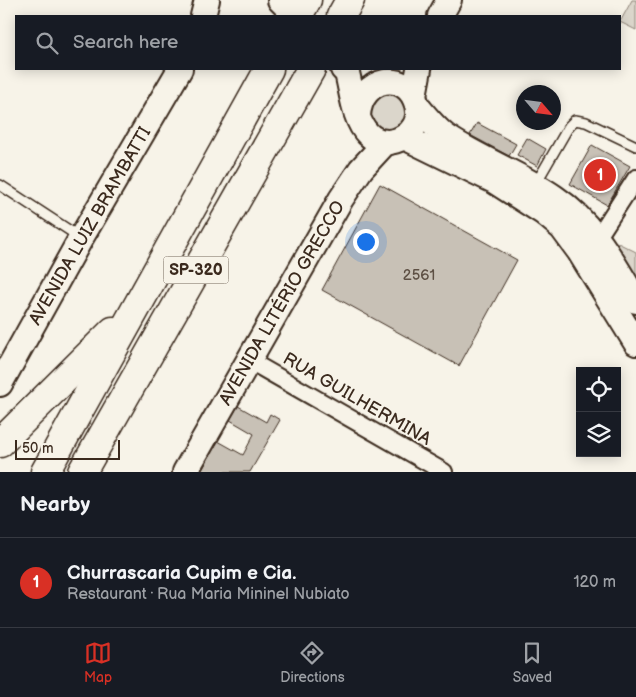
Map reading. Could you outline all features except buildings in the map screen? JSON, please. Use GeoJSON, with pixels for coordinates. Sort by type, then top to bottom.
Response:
{"type":"FeatureCollection","features":[{"type":"Feature","properties":{"kind":"highway"},"geometry":{"type":"LineString","coordinates":[[342,15],[350,0]]}},
{"type":"Feature","properties":{"kind":"highway","name":"SP-320"},"geometry":{"type":"LineString","coordinates":[[45,472],[148,290],[268,70]]}},
{"type":"Feature","properties":{"kind":"highway","name":"SP-320"},"geometry":{"type":"LineString","coordinates":[[82,472],[310,70]]}},
{"type":"Feature","properties":{"kind":"highway"},"geometry":{"type":"LineString","coordinates":[[0,443],[101,344],[148,290]]}},
{"type":"Feature","properties":{"kind":"main road"},"geometry":{"type":"LineString","coordinates":[[203,15],[207,0]]}},
{"type":"Feature","properties":{"kind":"main road"},"geometry":{"type":"LineString","coordinates":[[441,15],[449,0]]}},
{"type":"Feature","properties":{"kind":"main road","name":"AVENIDA LUIZ BRAMBATTI"},"geometry":{"type":"LineString","coordinates":[[0,384],[81,238],[179,70]]}},
{"type":"Feature","properties":{"kind":"main road"},"geometry":{"type":"LineString","coordinates":[[397,140],[415,124],[419,70]]}},
{"type":"Feature","properties":{"kind":"main road"},"geometry":{"type":"LineString","coordinates":[[345,71],[401,85],[430,122],[447,137],[554,197],[578,216],[589,244],[636,343]]}},
{"type":"Feature","properties":{"kind":"main road"},"geometry":{"type":"LineString","coordinates":[[345,71],[362,127],[369,135],[378,141],[397,140],[494,181],[544,213],[562,228],[589,244],[636,301]]}},
{"type":"Feature","properties":{"kind":"main road"},"geometry":{"type":"LineString","coordinates":[[358,116],[359,105],[364,94],[372,86],[384,82]]}},
{"type":"Feature","properties":{"kind":"main road","name":"AVENIDA LITÉRIO GRECCO"},"geometry":{"type":"LineString","coordinates":[[185,472],[341,199],[361,169],[397,140]]}},
{"type":"Feature","properties":{"kind":"street"},"geometry":{"type":"LineString","coordinates":[[589,244],[636,178]]}},
{"type":"Feature","properties":{"kind":"street","name":"RUA GUILHERMINA"},"geometry":{"type":"LineString","coordinates":[[250,360],[422,467],[444,472]]}},
{"type":"Feature","properties":{"kind":"lane"},"geometry":{"type":"LineString","coordinates":[[534,186],[569,126],[575,120],[586,122],[636,146]]}},
{"type":"Feature","properties":{"kind":"lane"},"geometry":{"type":"LineString","coordinates":[[0,185],[81,238]]}},
{"type":"Feature","properties":{"kind":"shaded area"},"geometry":{"type":"Polygon","coordinates":[[[632,0],[636,0],[636,30],[621,22],[632,0]]]}},
{"type":"Feature","properties":{"kind":"shaded area"},"geometry":{"type":"Polygon","coordinates":[[[395,85],[415,118],[382,139],[362,105],[395,85]]]}},
{"type":"Feature","properties":{"kind":"shaded area"},"geometry":{"type":"Polygon","coordinates":[[[612,240],[636,252],[636,276],[612,240]]]}},
{"type":"Feature","properties":{"kind":"place","name":"Churrascaria Cupim e Cia."},"geometry":{"type":"Point","coordinates":[600,175]}}]}
